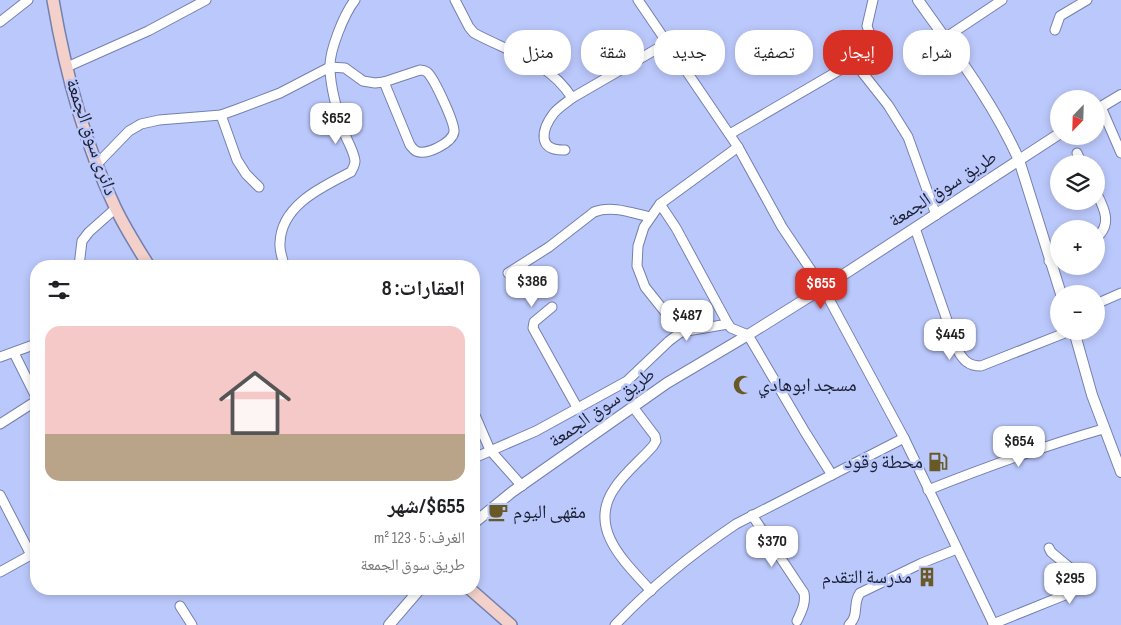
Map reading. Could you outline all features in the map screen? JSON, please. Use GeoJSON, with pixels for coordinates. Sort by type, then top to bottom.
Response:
{"type":"FeatureCollection","features":[{"type":"Feature","properties":{"kind":"main road","name":"دائرى سوق الجمعة"},"geometry":{"type":"LineString","coordinates":[[53,0],[66,67],[97,164],[116,208],[146,260]]}},
{"type":"Feature","properties":{"kind":"main road"},"geometry":{"type":"LineString","coordinates":[[476,595],[511,625]]}},
{"type":"Feature","properties":{"kind":"street"},"geometry":{"type":"LineString","coordinates":[[0,22],[28,0]]}},
{"type":"Feature","properties":{"kind":"street"},"geometry":{"type":"LineString","coordinates":[[66,67],[148,31],[206,0]]}},
{"type":"Feature","properties":{"kind":"street"},"geometry":{"type":"LineString","coordinates":[[283,260],[279,244],[282,230],[293,209],[311,193],[351,172],[354,167],[355,161],[344,133],[332,86],[330,66],[341,25],[348,9],[355,0]]}},
{"type":"Feature","properties":{"kind":"street"},"geometry":{"type":"LineString","coordinates":[[455,0],[474,33],[535,63],[560,82],[572,98]]}},
{"type":"Feature","properties":{"kind":"street"},"geometry":{"type":"LineString","coordinates":[[638,0],[658,30]]}},
{"type":"Feature","properties":{"kind":"street"},"geometry":{"type":"LineString","coordinates":[[869,30],[868,26],[873,0]]}},
{"type":"Feature","properties":{"kind":"street"},"geometry":{"type":"LineString","coordinates":[[918,0],[939,30]]}},
{"type":"Feature","properties":{"kind":"street"},"geometry":{"type":"LineString","coordinates":[[957,30],[1002,0]]}},
{"type":"Feature","properties":{"kind":"street"},"geometry":{"type":"LineString","coordinates":[[1055,30],[1060,16],[1087,0]]}},
{"type":"Feature","properties":{"kind":"street"},"geometry":{"type":"LineString","coordinates":[[564,150],[548,147],[544,142],[543,134],[554,114],[572,98],[654,51]]}},
{"type":"Feature","properties":{"kind":"street"},"geometry":{"type":"LineString","coordinates":[[97,164],[129,131],[141,124],[159,120],[221,115],[280,93],[330,66],[345,68],[363,80],[375,83],[384,82],[420,70],[428,73],[442,98],[454,129],[449,141],[431,151],[415,150],[410,145],[384,82]]}},
{"type":"Feature","properties":{"kind":"street"},"geometry":{"type":"LineString","coordinates":[[689,75],[738,146],[782,227],[823,288],[904,438],[994,625],[1071,590],[1073,585],[1069,567],[1051,552],[1049,548]]}},
{"type":"Feature","properties":{"kind":"street"},"geometry":{"type":"LineString","coordinates":[[730,134],[832,75]]}},
{"type":"Feature","properties":{"kind":"street"},"geometry":{"type":"LineString","coordinates":[[864,75],[888,105],[908,137],[936,215]]}},
{"type":"Feature","properties":{"kind":"street"},"geometry":{"type":"LineString","coordinates":[[970,75],[998,118],[1019,160],[1050,248]]}},
{"type":"Feature","properties":{"kind":"street"},"geometry":{"type":"LineString","coordinates":[[1105,105],[1121,95]]}},
{"type":"Feature","properties":{"kind":"street"},"geometry":{"type":"LineString","coordinates":[[221,115],[237,160],[246,174],[259,187]]}},
{"type":"Feature","properties":{"kind":"street"},"geometry":{"type":"LineString","coordinates":[[1105,122],[1121,153]]}},
{"type":"Feature","properties":{"kind":"street","name":"طريق سوق الجمعة"},"geometry":{"type":"LineString","coordinates":[[480,518],[491,508],[688,370],[823,288],[1050,140]]}},
{"type":"Feature","properties":{"kind":"street"},"geometry":{"type":"LineString","coordinates":[[680,332],[644,287],[637,266],[638,246],[644,227],[660,204],[738,146]]}},
{"type":"Feature","properties":{"kind":"street"},"geometry":{"type":"LineString","coordinates":[[660,204],[681,236],[728,324],[731,328],[748,335],[804,432],[832,475]]}},
{"type":"Feature","properties":{"kind":"street"},"geometry":{"type":"LineString","coordinates":[[80,260],[82,241],[89,232],[116,208]]}},
{"type":"Feature","properties":{"kind":"street"},"geometry":{"type":"LineString","coordinates":[[508,273],[549,247],[594,212],[602,209],[611,209],[650,217]]}},
{"type":"Feature","properties":{"kind":"street"},"geometry":{"type":"LineString","coordinates":[[1104,210],[1107,217],[1105,222]]}},
{"type":"Feature","properties":{"kind":"street"},"geometry":{"type":"LineString","coordinates":[[915,228],[957,349],[962,359],[968,364],[981,366],[1050,339]]}},
{"type":"Feature","properties":{"kind":"street"},"geometry":{"type":"LineString","coordinates":[[1105,300],[1121,293]]}},
{"type":"Feature","properties":{"kind":"street"},"geometry":{"type":"LineString","coordinates":[[552,307],[534,322],[533,328],[578,409]]}},
{"type":"Feature","properties":{"kind":"street"},"geometry":{"type":"LineString","coordinates":[[480,455],[536,431],[627,381],[680,332],[728,324]]}},
{"type":"Feature","properties":{"kind":"street"},"geometry":{"type":"LineString","coordinates":[[1075,340],[1103,429],[1121,469]]}},
{"type":"Feature","properties":{"kind":"street"},"geometry":{"type":"LineString","coordinates":[[1,355],[14,353],[30,346]]}},
{"type":"Feature","properties":{"kind":"street"},"geometry":{"type":"LineString","coordinates":[[14,353],[30,386]]}},
{"type":"Feature","properties":{"kind":"street"},"geometry":{"type":"LineString","coordinates":[[0,424],[30,403]]}},
{"type":"Feature","properties":{"kind":"street"},"geometry":{"type":"LineString","coordinates":[[634,407],[655,436],[656,441],[614,488],[605,509],[606,526],[612,543],[625,562],[651,591]]}},
{"type":"Feature","properties":{"kind":"street"},"geometry":{"type":"LineString","coordinates":[[480,427],[490,450],[522,486]]}},
{"type":"Feature","properties":{"kind":"street"},"geometry":{"type":"LineString","coordinates":[[928,490],[1037,449],[1103,429]]}},
{"type":"Feature","properties":{"kind":"street"},"geometry":{"type":"LineString","coordinates":[[615,625],[651,591],[716,538],[752,515],[904,438]]}},
{"type":"Feature","properties":{"kind":"street"},"geometry":{"type":"LineString","coordinates":[[0,495],[30,546]]}},
{"type":"Feature","properties":{"kind":"street"},"geometry":{"type":"LineString","coordinates":[[752,515],[804,593],[804,602],[797,621]]}},
{"type":"Feature","properties":{"kind":"street"},"geometry":{"type":"LineString","coordinates":[[849,625],[855,617],[856,601],[860,594],[957,548]]}},
{"type":"Feature","properties":{"kind":"street"},"geometry":{"type":"LineString","coordinates":[[0,572],[30,555]]}},
{"type":"Feature","properties":{"kind":"street"},"geometry":{"type":"LineString","coordinates":[[389,625],[415,595]]}},
{"type":"Feature","properties":{"kind":"street"},"geometry":{"type":"LineString","coordinates":[[180,606],[192,625]]}},
{"type":"Feature","properties":{"kind":"place","name":"مسجد ابوهادي"},"geometry":{"type":"Point","coordinates":[743,385]}},
{"type":"Feature","properties":{"kind":"place","name":"محطة وقود"},"geometry":{"type":"Point","coordinates":[938,462]}},
{"type":"Feature","properties":{"kind":"place","name":"مقهى اليوم"},"geometry":{"type":"Point","coordinates":[498,512]}},
{"type":"Feature","properties":{"kind":"place","name":"مدرسة التقدم"},"geometry":{"type":"Point","coordinates":[927,577]}}]}
